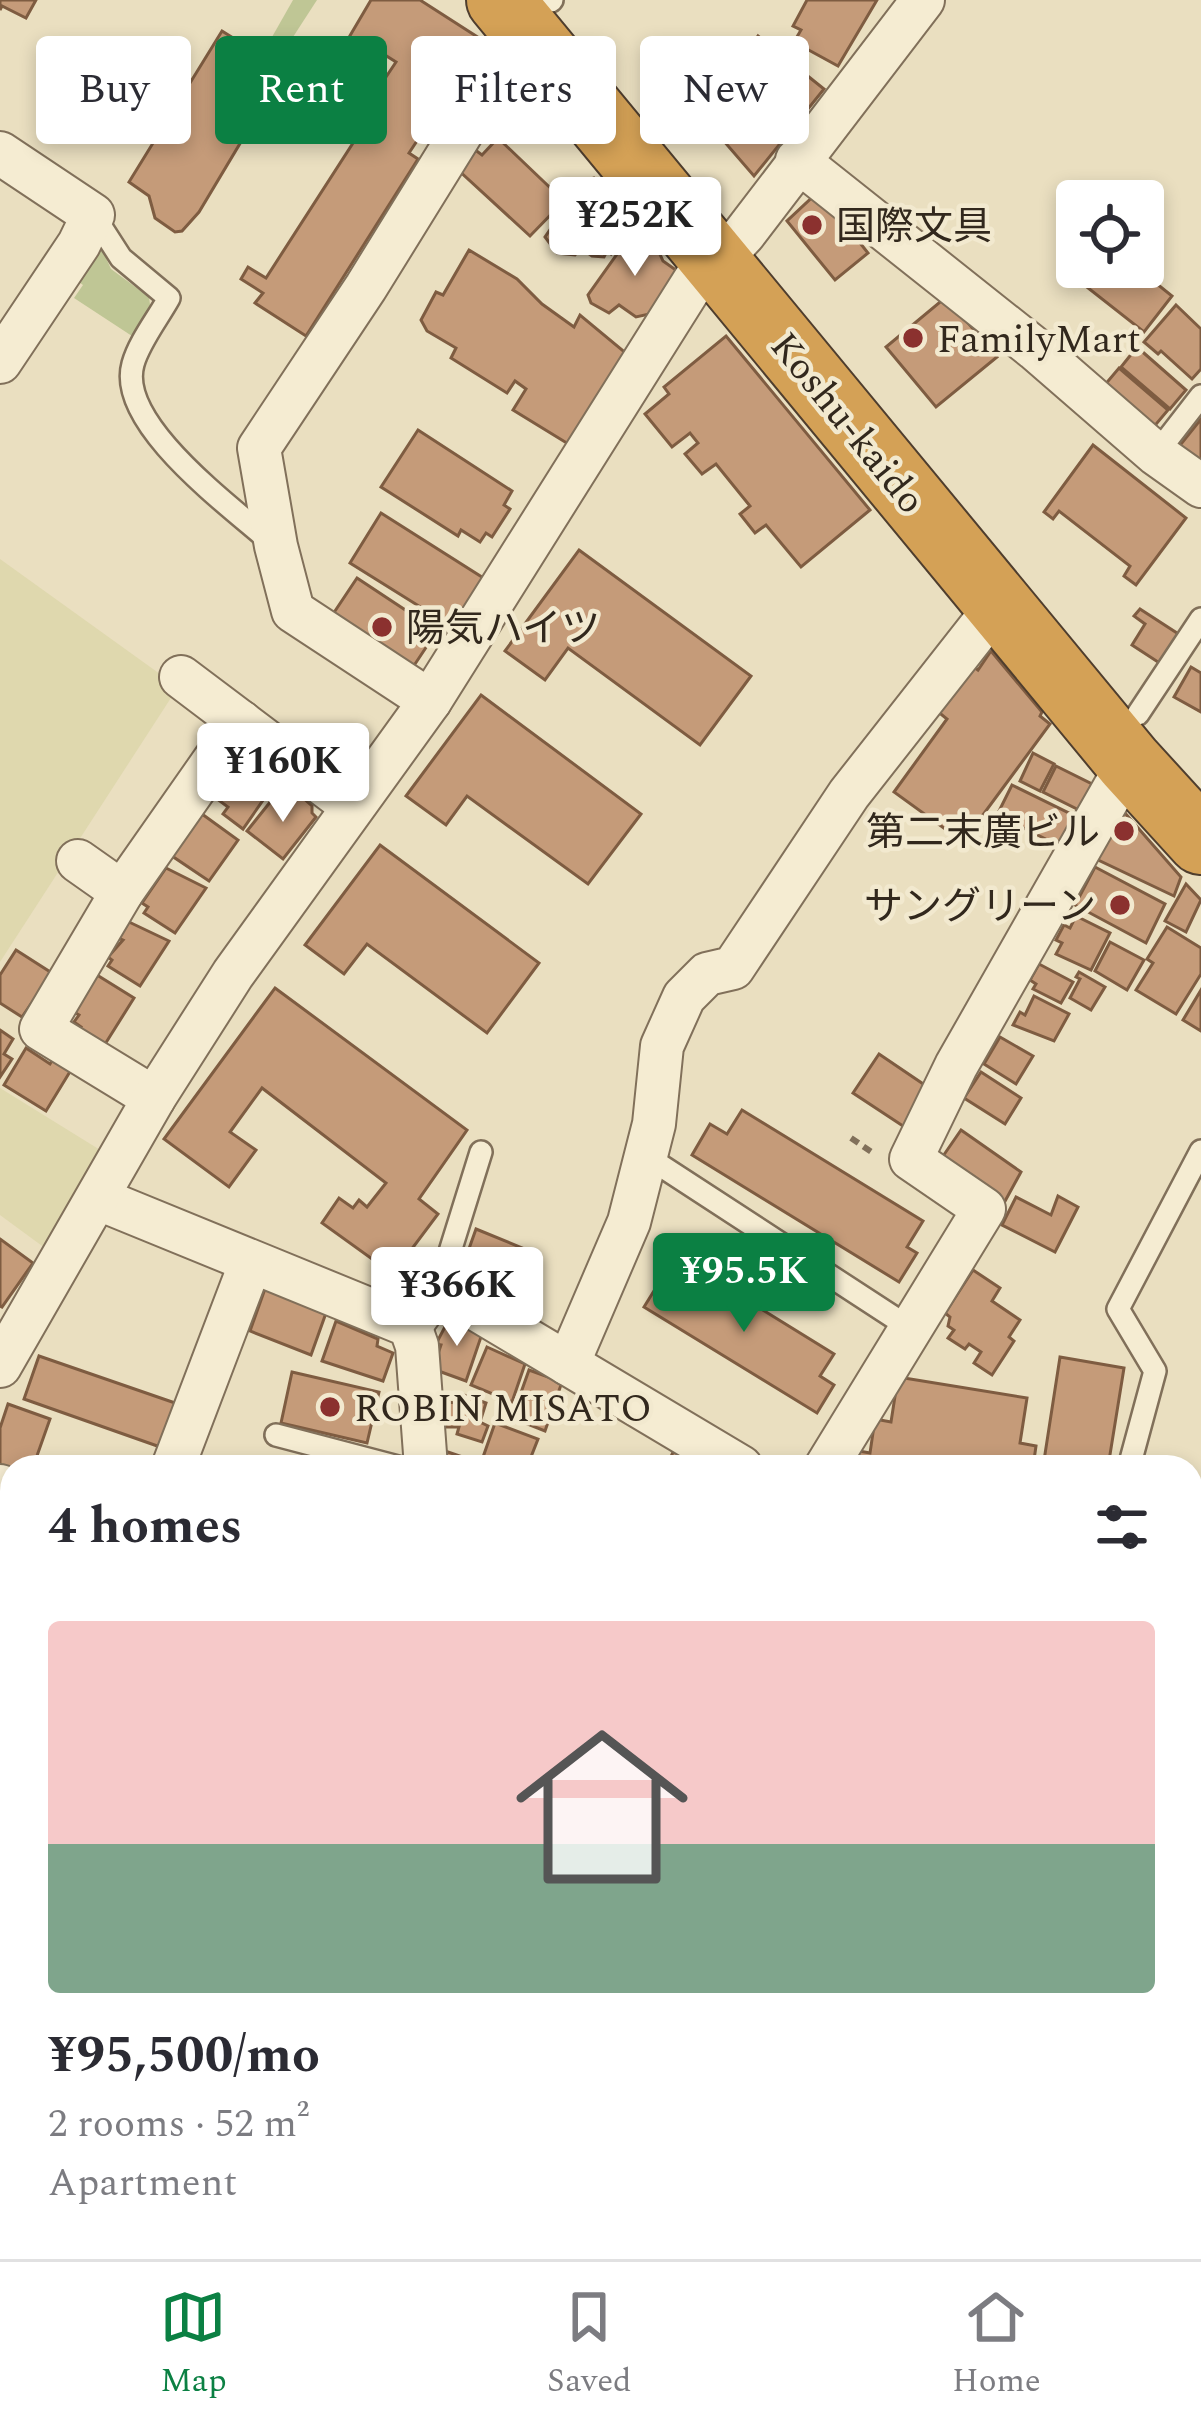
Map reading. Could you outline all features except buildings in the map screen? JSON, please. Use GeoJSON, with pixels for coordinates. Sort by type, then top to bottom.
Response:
{"type":"FeatureCollection","features":[{"type":"Feature","properties":{"kind":"highway","name":"Koshu-kaido"},"geometry":{"type":"LineString","coordinates":[[536,6],[1134,738],[1201,842]]}},
{"type":"Feature","properties":{"kind":"highway","name":"Koshu-kaido"},"geometry":{"type":"LineString","coordinates":[[731,248],[999,603],[1134,738],[1201,784]]}},
{"type":"Feature","properties":{"kind":"street"},"geometry":{"type":"LineString","coordinates":[[0,1366],[154,1098],[233,974],[430,701],[697,278],[731,248],[922,0]]}},
{"type":"Feature","properties":{"kind":"street"},"geometry":{"type":"LineString","coordinates":[[430,701],[293,611],[259,448],[366,287],[536,6]]}},
{"type":"Feature","properties":{"kind":"street"},"geometry":{"type":"LineString","coordinates":[[0,153],[93,215],[79,244],[0,362]]}},
{"type":"Feature","properties":{"kind":"street"},"geometry":{"type":"LineString","coordinates":[[797,160],[1201,486]]}},
{"type":"Feature","properties":{"kind":"street"},"geometry":{"type":"LineString","coordinates":[[568,1364],[629,1222],[655,1124],[662,1046],[684,997],[707,974],[733,968],[849,794],[999,603]]}},
{"type":"Feature","properties":{"kind":"street"},"geometry":{"type":"LineString","coordinates":[[181,677],[352,806]]}},
{"type":"Feature","properties":{"kind":"street"},"geometry":{"type":"LineString","coordinates":[[154,1098],[40,1029],[122,892],[241,722]]}},
{"type":"Feature","properties":{"kind":"street"},"geometry":{"type":"LineString","coordinates":[[833,1455],[984,1209],[911,1159],[956,1066],[1134,738]]}},
{"type":"Feature","properties":{"kind":"street"},"geometry":{"type":"LineString","coordinates":[[78,860],[122,892]]}},
{"type":"Feature","properties":{"kind":"street"},"geometry":{"type":"LineString","coordinates":[[98,1199],[410,1326],[417,1346],[425,1455]]}},
{"type":"Feature","properties":{"kind":"street"},"geometry":{"type":"LineString","coordinates":[[178,1455],[251,1262]]}},
{"type":"Feature","properties":{"kind":"street"},"geometry":{"type":"LineString","coordinates":[[410,1326],[439,1287],[718,1455]]}},
{"type":"Feature","properties":{"kind":"lane"},"geometry":{"type":"LineString","coordinates":[[93,215],[121,258],[169,298],[132,366],[133,399],[155,435],[276,546]]}},
{"type":"Feature","properties":{"kind":"lane"},"geometry":{"type":"LineString","coordinates":[[1156,454],[1201,396]]}},
{"type":"Feature","properties":{"kind":"lane"},"geometry":{"type":"LineString","coordinates":[[1134,738],[1201,619]]}},
{"type":"Feature","properties":{"kind":"lane"},"geometry":{"type":"LineString","coordinates":[[1132,1455],[1155,1371],[1118,1310],[1201,1151]]}},
{"type":"Feature","properties":{"kind":"lane"},"geometry":{"type":"LineString","coordinates":[[439,1287],[481,1152]]}},
{"type":"Feature","properties":{"kind":"lane"},"geometry":{"type":"LineString","coordinates":[[646,1156],[910,1328]]}},
{"type":"Feature","properties":{"kind":"lane"},"geometry":{"type":"LineString","coordinates":[[276,1435],[352,1455]]}},
{"type":"Feature","properties":{"kind":"shaded area"},"geometry":{"type":"Polygon","coordinates":[[[0,559],[178,687],[0,962],[0,559]]]}},
{"type":"Feature","properties":{"kind":"shaded area"},"geometry":{"type":"Polygon","coordinates":[[[0,1088],[105,1153],[49,1251],[0,1215],[0,1088]]]}},
{"type":"Feature","properties":{"kind":"green space"},"geometry":{"type":"Polygon","coordinates":[[[293,0],[317,0],[294,36],[273,36],[293,0]]]}},
{"type":"Feature","properties":{"kind":"green space"},"geometry":{"type":"Polygon","coordinates":[[[97,238],[111,269],[149,297],[151,312],[135,338],[74,298],[83,285],[75,279],[97,238]]]}},
{"type":"Feature","properties":{"kind":"place","name":"国際文具"},"geometry":{"type":"Point","coordinates":[812,225]}},
{"type":"Feature","properties":{"kind":"place","name":"FamilyMart"},"geometry":{"type":"Point","coordinates":[913,338]}},
{"type":"Feature","properties":{"kind":"place","name":"陽気ハイツ"},"geometry":{"type":"Point","coordinates":[382,627]}},
{"type":"Feature","properties":{"kind":"place","name":"第二末廣ビル"},"geometry":{"type":"Point","coordinates":[1124,831]}},
{"type":"Feature","properties":{"kind":"place","name":"サングリーン"},"geometry":{"type":"Point","coordinates":[1120,905]}},
{"type":"Feature","properties":{"kind":"place","name":"ROBIN MISATO"},"geometry":{"type":"Point","coordinates":[330,1407]}}]}
